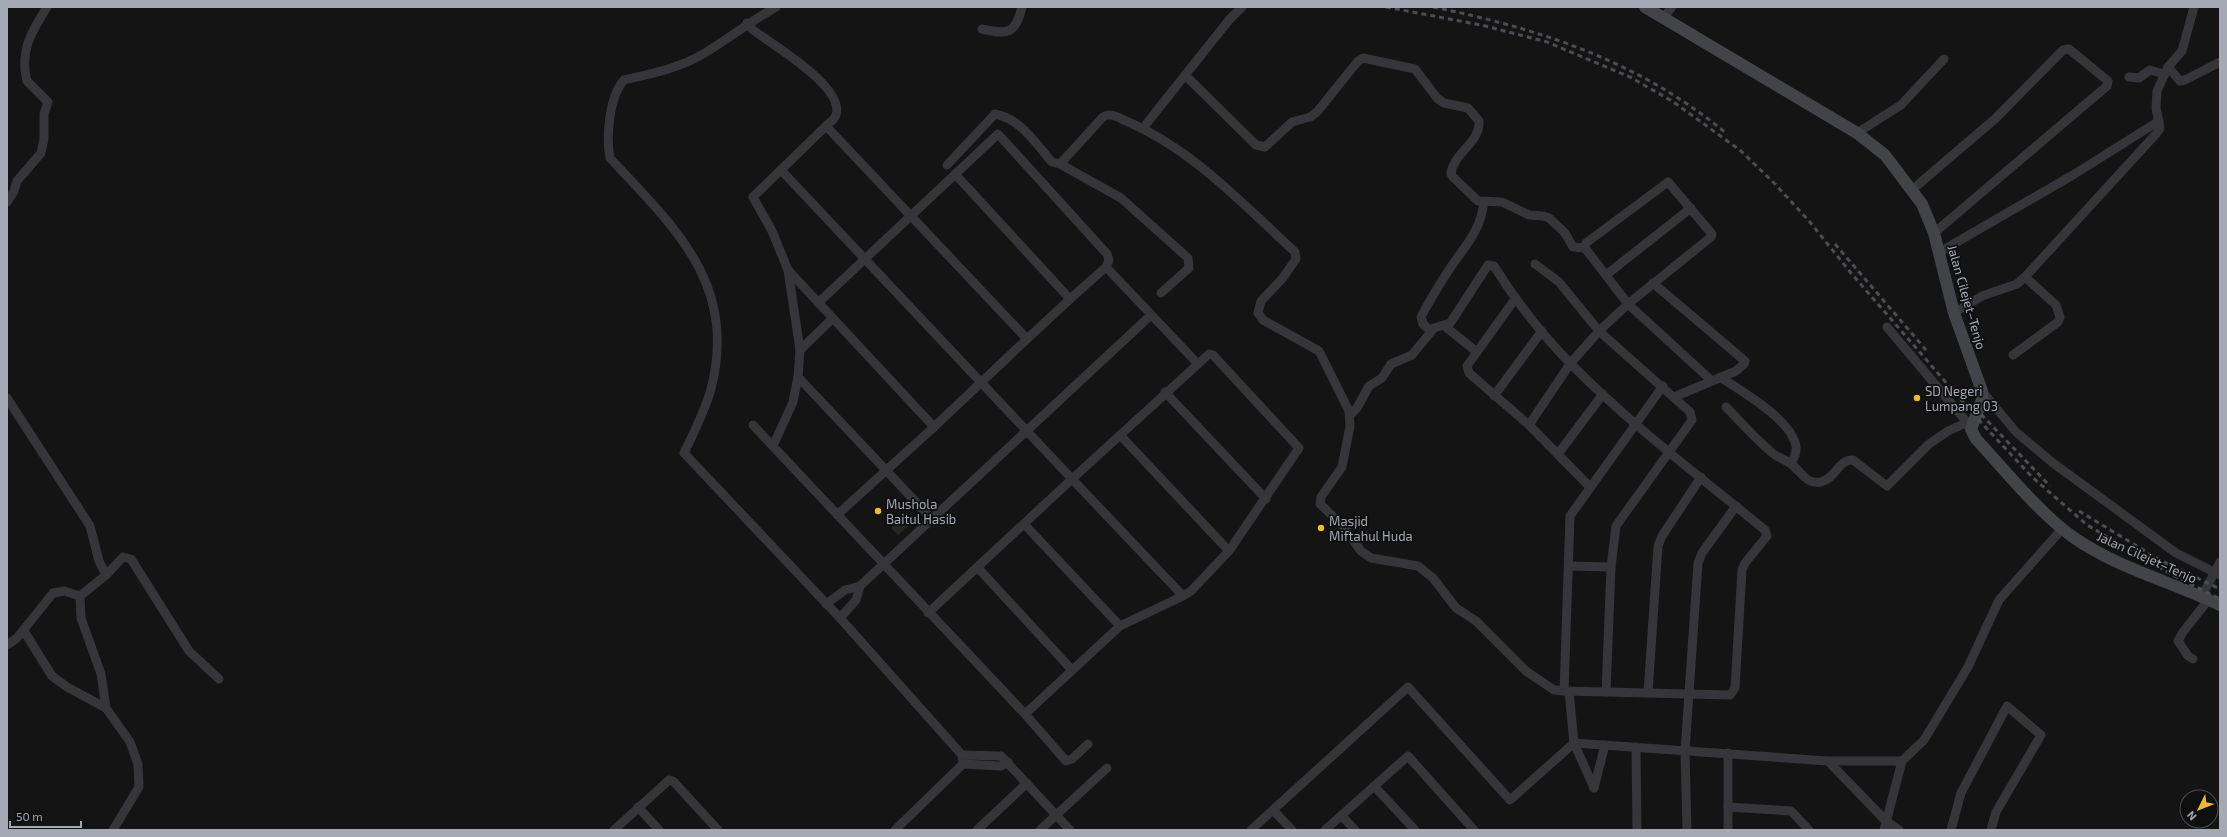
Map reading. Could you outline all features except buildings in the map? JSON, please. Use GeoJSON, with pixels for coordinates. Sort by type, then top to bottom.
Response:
{"type":"FeatureCollection","features":[{"type":"Feature","properties":{"kind":"main road","name":"Jalan Cilejet–Tenjo"},"geometry":{"type":"LineString","coordinates":[[1645,7],[1857,133],[1885,156],[1913,189],[1922,204],[1934,233],[1954,313],[1982,391]]}},
{"type":"Feature","properties":{"kind":"main road"},"geometry":{"type":"LineString","coordinates":[[1969,425],[1982,400],[1982,391]]}},
{"type":"Feature","properties":{"kind":"main road","name":"Jalan Cilejet–Tenjo"},"geometry":{"type":"LineString","coordinates":[[1969,425],[1976,439],[2062,529],[2100,553],[2220,605]]}},
{"type":"Feature","properties":{"kind":"street"},"geometry":{"type":"LineString","coordinates":[[7,202],[14,191],[17,180],[41,153],[44,140],[43,125],[48,102],[27,81],[26,48],[28,38],[47,7]]}},
{"type":"Feature","properties":{"kind":"street"},"geometry":{"type":"LineString","coordinates":[[776,7],[747,23],[703,54],[685,63],[624,80],[618,87],[613,104],[607,145],[610,158],[692,253],[710,291],[718,324],[716,362],[711,390],[684,453],[840,618],[963,760]]}},
{"type":"Feature","properties":{"kind":"street"},"geometry":{"type":"LineString","coordinates":[[982,29],[1003,33],[1012,30],[1017,23],[1022,7]]}},
{"type":"Feature","properties":{"kind":"street"},"geometry":{"type":"LineString","coordinates":[[1143,128],[1229,20],[1242,7]]}},
{"type":"Feature","properties":{"kind":"street"},"geometry":{"type":"LineString","coordinates":[[1663,18],[1672,7]]}},
{"type":"Feature","properties":{"kind":"street"},"geometry":{"type":"LineString","coordinates":[[1954,313],[1982,296],[2017,284],[2025,278],[2156,134],[2160,128],[2156,99],[2166,71],[2182,51],[2194,7]]}},
{"type":"Feature","properties":{"kind":"street"},"geometry":{"type":"LineString","coordinates":[[747,23],[753,30],[823,82],[832,94],[837,107],[836,116],[753,197],[772,231],[788,270],[800,350],[798,377],[793,402],[773,446]]}},
{"type":"Feature","properties":{"kind":"street"},"geometry":{"type":"LineString","coordinates":[[1913,189],[1996,118],[2063,50],[2069,49],[2108,81],[2107,86],[1934,233]]}},
{"type":"Feature","properties":{"kind":"street"},"geometry":{"type":"LineString","coordinates":[[1186,75],[1256,145],[1265,146],[1292,122],[1310,117],[1317,112],[1362,58],[1414,69],[1437,98],[1444,102],[1468,108],[1479,121],[1479,131],[1453,167],[1451,174],[1473,198],[1484,202],[1502,202],[1528,215],[1543,216],[1561,229],[1573,246],[1577,249],[1585,248]]}},
{"type":"Feature","properties":{"kind":"street"},"geometry":{"type":"LineString","coordinates":[[1857,133],[1901,105],[1944,59]]}},
{"type":"Feature","properties":{"kind":"street"},"geometry":{"type":"LineString","coordinates":[[2129,77],[2139,78],[2150,70],[2166,71],[2180,80],[2185,80],[2220,62]]}},
{"type":"Feature","properties":{"kind":"street"},"geometry":{"type":"LineString","coordinates":[[947,165],[995,114],[1005,116],[1016,122],[1052,162],[1060,164],[1121,198],[1188,258],[1189,268],[1161,293]]}},
{"type":"Feature","properties":{"kind":"street"},"geometry":{"type":"LineString","coordinates":[[1060,164],[1106,115],[1113,115],[1143,128],[1208,173],[1294,252],[1296,258],[1282,279],[1261,301],[1258,313],[1263,320],[1319,351],[1350,415],[1348,440],[1342,467],[1321,496],[1320,504],[1343,526],[1364,554],[1371,558],[1418,566],[1433,578],[1456,608],[1476,621],[1526,671],[1554,690],[1730,695],[1735,688],[1742,570],[1745,563],[1767,536],[1767,533],[1702,477],[1634,424],[1570,364],[1515,299],[1494,266],[1488,265],[1447,324],[1437,326],[1412,355],[1393,363],[1382,378],[1368,386],[1358,408],[1350,415]]}},
{"type":"Feature","properties":{"kind":"street"},"geometry":{"type":"LineString","coordinates":[[1938,253],[2073,175],[2159,121]]}},
{"type":"Feature","properties":{"kind":"street"},"geometry":{"type":"LineString","coordinates":[[826,126],[1027,339]]}},
{"type":"Feature","properties":{"kind":"street"},"geometry":{"type":"LineString","coordinates":[[818,303],[996,135],[1001,136],[1108,254],[1109,260],[1106,267],[1027,339],[982,383],[837,515]]}},
{"type":"Feature","properties":{"kind":"street"},"geometry":{"type":"LineString","coordinates":[[781,170],[1183,596]]}},
{"type":"Feature","properties":{"kind":"street"},"geometry":{"type":"LineString","coordinates":[[955,174],[1070,299]]}},
{"type":"Feature","properties":{"kind":"street"},"geometry":{"type":"LineString","coordinates":[[1529,425],[1570,364],[1599,331],[1653,283],[1711,237],[1712,234],[1670,182],[1666,182],[1586,243],[1585,248]]}},
{"type":"Feature","properties":{"kind":"street"},"geometry":{"type":"LineString","coordinates":[[1432,331],[1423,324],[1421,317],[1451,266],[1471,241],[1482,216],[1484,202]]}},
{"type":"Feature","properties":{"kind":"street"},"geometry":{"type":"LineString","coordinates":[[1606,275],[1691,208]]}},
{"type":"Feature","properties":{"kind":"street"},"geometry":{"type":"LineString","coordinates":[[1585,248],[1628,304],[1716,379],[1756,400],[1778,418],[1793,439],[1796,446],[1791,464]]}},
{"type":"Feature","properties":{"kind":"street"},"geometry":{"type":"LineString","coordinates":[[1535,264],[1559,282],[1599,331],[1690,412],[1692,420],[1616,526],[1611,567],[1606,692]]}},
{"type":"Feature","properties":{"kind":"street"},"geometry":{"type":"LineString","coordinates":[[1106,267],[1150,316],[1197,363]]}},
{"type":"Feature","properties":{"kind":"street"},"geometry":{"type":"LineString","coordinates":[[788,270],[934,427]]}},
{"type":"Feature","properties":{"kind":"street"},"geometry":{"type":"LineString","coordinates":[[2014,354],[2058,322],[2060,317],[2056,305],[2025,278]]}},
{"type":"Feature","properties":{"kind":"street"},"geometry":{"type":"LineString","coordinates":[[1653,283],[1743,358],[1744,364],[1736,371],[1674,397]]}},
{"type":"Feature","properties":{"kind":"street"},"geometry":{"type":"LineString","coordinates":[[1515,299],[1467,366],[1467,370],[1494,396],[1529,425],[1590,487]]}},
{"type":"Feature","properties":{"kind":"street"},"geometry":{"type":"LineString","coordinates":[[826,604],[845,590],[860,586],[931,518],[1150,316]]}},
{"type":"Feature","properties":{"kind":"street"},"geometry":{"type":"LineString","coordinates":[[800,350],[832,319]]}},
{"type":"Feature","properties":{"kind":"street"},"geometry":{"type":"LineString","coordinates":[[1447,324],[1449,331],[1477,352]]}},
{"type":"Feature","properties":{"kind":"street"},"geometry":{"type":"LineString","coordinates":[[1726,407],[1774,454],[1791,464],[1800,474],[1809,480],[1817,482],[1831,477],[1844,462],[1853,460],[1887,486],[1929,444],[1948,431],[1969,425],[1887,327]]}},
{"type":"Feature","properties":{"kind":"street"},"geometry":{"type":"LineString","coordinates":[[1494,396],[1542,331]]}},
{"type":"Feature","properties":{"kind":"street"},"geometry":{"type":"LineString","coordinates":[[928,613],[1025,525],[1197,363],[1205,356],[1209,354],[1213,355],[1299,448],[1266,499],[1229,551],[1191,591],[1120,626],[1025,714]]}},
{"type":"Feature","properties":{"kind":"street"},"geometry":{"type":"LineString","coordinates":[[798,377],[931,518]]}},
{"type":"Feature","properties":{"kind":"street"},"geometry":{"type":"LineString","coordinates":[[1605,745],[1594,788],[1574,743],[1567,691],[1570,516],[1662,386]]}},
{"type":"Feature","properties":{"kind":"street"},"geometry":{"type":"LineString","coordinates":[[1982,391],[2016,432],[2053,463],[2176,553],[2217,574]]}},
{"type":"Feature","properties":{"kind":"street"},"geometry":{"type":"LineString","coordinates":[[1166,392],[1266,499]]}},
{"type":"Feature","properties":{"kind":"street"},"geometry":{"type":"LineString","coordinates":[[1558,454],[1602,394]]}},
{"type":"Feature","properties":{"kind":"street"},"geometry":{"type":"LineString","coordinates":[[7,398],[90,526],[99,561],[106,575]]}},
{"type":"Feature","properties":{"kind":"street"},"geometry":{"type":"LineString","coordinates":[[7,405],[31,435]]}},
{"type":"Feature","properties":{"kind":"street"},"geometry":{"type":"LineString","coordinates":[[754,425],[837,515],[884,563],[928,613],[1025,714],[1066,760],[1072,759],[1088,744]]}},
{"type":"Feature","properties":{"kind":"street"},"geometry":{"type":"LineString","coordinates":[[1120,435],[1229,551]]}},
{"type":"Feature","properties":{"kind":"street"},"geometry":{"type":"LineString","coordinates":[[1648,693],[1658,546],[1662,536],[1702,477]]}},
{"type":"Feature","properties":{"kind":"street"},"geometry":{"type":"LineString","coordinates":[[1687,830],[1685,751],[1698,563],[1702,553],[1736,506]]}},
{"type":"Feature","properties":{"kind":"street"},"geometry":{"type":"LineString","coordinates":[[1025,525],[1120,626]]}},
{"type":"Feature","properties":{"kind":"street"},"geometry":{"type":"LineString","coordinates":[[1885,826],[1902,761],[1924,740],[1968,667],[1998,600],[2062,529]]}},
{"type":"Feature","properties":{"kind":"street"},"geometry":{"type":"LineString","coordinates":[[80,596],[106,575],[123,557],[131,558],[189,651],[219,680]]}},
{"type":"Feature","properties":{"kind":"street"},"geometry":{"type":"LineString","coordinates":[[2193,659],[2188,656],[2178,641],[2205,598],[2217,574],[2220,562]]}},
{"type":"Feature","properties":{"kind":"street"},"geometry":{"type":"LineString","coordinates":[[1569,566],[1611,567]]}},
{"type":"Feature","properties":{"kind":"street"},"geometry":{"type":"LineString","coordinates":[[978,568],[1072,670]]}},
{"type":"Feature","properties":{"kind":"street"},"geometry":{"type":"LineString","coordinates":[[840,618],[856,600],[860,586]]}},
{"type":"Feature","properties":{"kind":"street"},"geometry":{"type":"LineString","coordinates":[[7,644],[17,638],[53,593],[64,592],[80,596]]}},
{"type":"Feature","properties":{"kind":"street"},"geometry":{"type":"LineString","coordinates":[[80,596],[81,618],[101,674],[106,708]]}},
{"type":"Feature","properties":{"kind":"street"},"geometry":{"type":"LineString","coordinates":[[24,630],[52,676],[67,687],[106,708],[130,742],[138,764],[140,778],[137,791],[113,830]]}},
{"type":"Feature","properties":{"kind":"street"},"geometry":{"type":"LineString","coordinates":[[1251,830],[1408,687],[1510,800],[1574,743],[1828,761],[1902,761]]}},
{"type":"Feature","properties":{"kind":"street"},"geometry":{"type":"LineString","coordinates":[[1952,830],[1961,793],[2008,706],[2041,735],[1996,812],[1991,830]]}},
{"type":"Feature","properties":{"kind":"street"},"geometry":{"type":"LineString","coordinates":[[1636,747],[1637,830]]}},
{"type":"Feature","properties":{"kind":"street"},"geometry":{"type":"LineString","coordinates":[[1728,753],[1728,830]]}},
{"type":"Feature","properties":{"kind":"street"},"geometry":{"type":"LineString","coordinates":[[896,830],[963,760],[1001,756],[1070,830]]}},
{"type":"Feature","properties":{"kind":"street"},"geometry":{"type":"LineString","coordinates":[[1325,830],[1408,756],[1474,830]]}},
{"type":"Feature","properties":{"kind":"street"},"geometry":{"type":"LineString","coordinates":[[1828,761],[1885,826],[1899,830]]}},
{"type":"Feature","properties":{"kind":"street"},"geometry":{"type":"LineString","coordinates":[[1040,830],[1107,768]]}},
{"type":"Feature","properties":{"kind":"street"},"geometry":{"type":"LineString","coordinates":[[614,830],[664,782],[673,780],[718,830]]}},
{"type":"Feature","properties":{"kind":"street"},"geometry":{"type":"LineString","coordinates":[[977,830],[1027,783]]}},
{"type":"Feature","properties":{"kind":"street"},"geometry":{"type":"LineString","coordinates":[[1374,786],[1415,830]]}},
{"type":"Feature","properties":{"kind":"street"},"geometry":{"type":"LineString","coordinates":[[638,807],[660,830]]}},
{"type":"Feature","properties":{"kind":"street"},"geometry":{"type":"LineString","coordinates":[[1728,807],[1792,810],[1809,830]]}},
{"type":"Feature","properties":{"kind":"street"},"geometry":{"type":"LineString","coordinates":[[1273,810],[1292,830]]}},
{"type":"Feature","properties":{"kind":"street"},"geometry":{"type":"LineString","coordinates":[[1342,816],[1355,830]]}},
{"type":"Feature","properties":{"kind":"shaded area"},"geometry":{"type":"Polygon","coordinates":[[[906,514],[913,522],[898,535],[891,528],[906,514]]]}},
{"type":"Feature","properties":{"kind":"railway"},"geometry":{"type":"LineString","coordinates":[[1386,7],[1481,25],[1547,42],[1630,77],[1672,101],[1741,151],[1775,184],[1809,221],[1851,273],[1976,417],[2032,477],[2087,525],[2171,574],[2220,599]]}},
{"type":"Feature","properties":{"kind":"railway"},"geometry":{"type":"LineString","coordinates":[[1433,7],[1512,26],[1551,38],[1588,52],[1625,68],[1660,87],[1694,109],[1727,134]]}},
{"type":"Feature","properties":{"kind":"railway"},"geometry":{"type":"LineString","coordinates":[[1835,244],[1926,350]]}},
{"type":"Feature","properties":{"kind":"railway"},"geometry":{"type":"LineString","coordinates":[[1975,408],[2050,486]]}},
{"type":"Feature","properties":{"kind":"railway"},"geometry":{"type":"LineString","coordinates":[[2079,511],[2160,560],[2220,589]]}},
{"type":"Feature","properties":{"kind":"place","name":"SD Negeri Lumpang 03"},"geometry":{"type":"Point","coordinates":[1917,398]}},
{"type":"Feature","properties":{"kind":"place","name":"Mushola Baitul Hasib"},"geometry":{"type":"Point","coordinates":[878,511]}},
{"type":"Feature","properties":{"kind":"place","name":"Masjid Miftahul Huda"},"geometry":{"type":"Point","coordinates":[1321,528]}}]}
